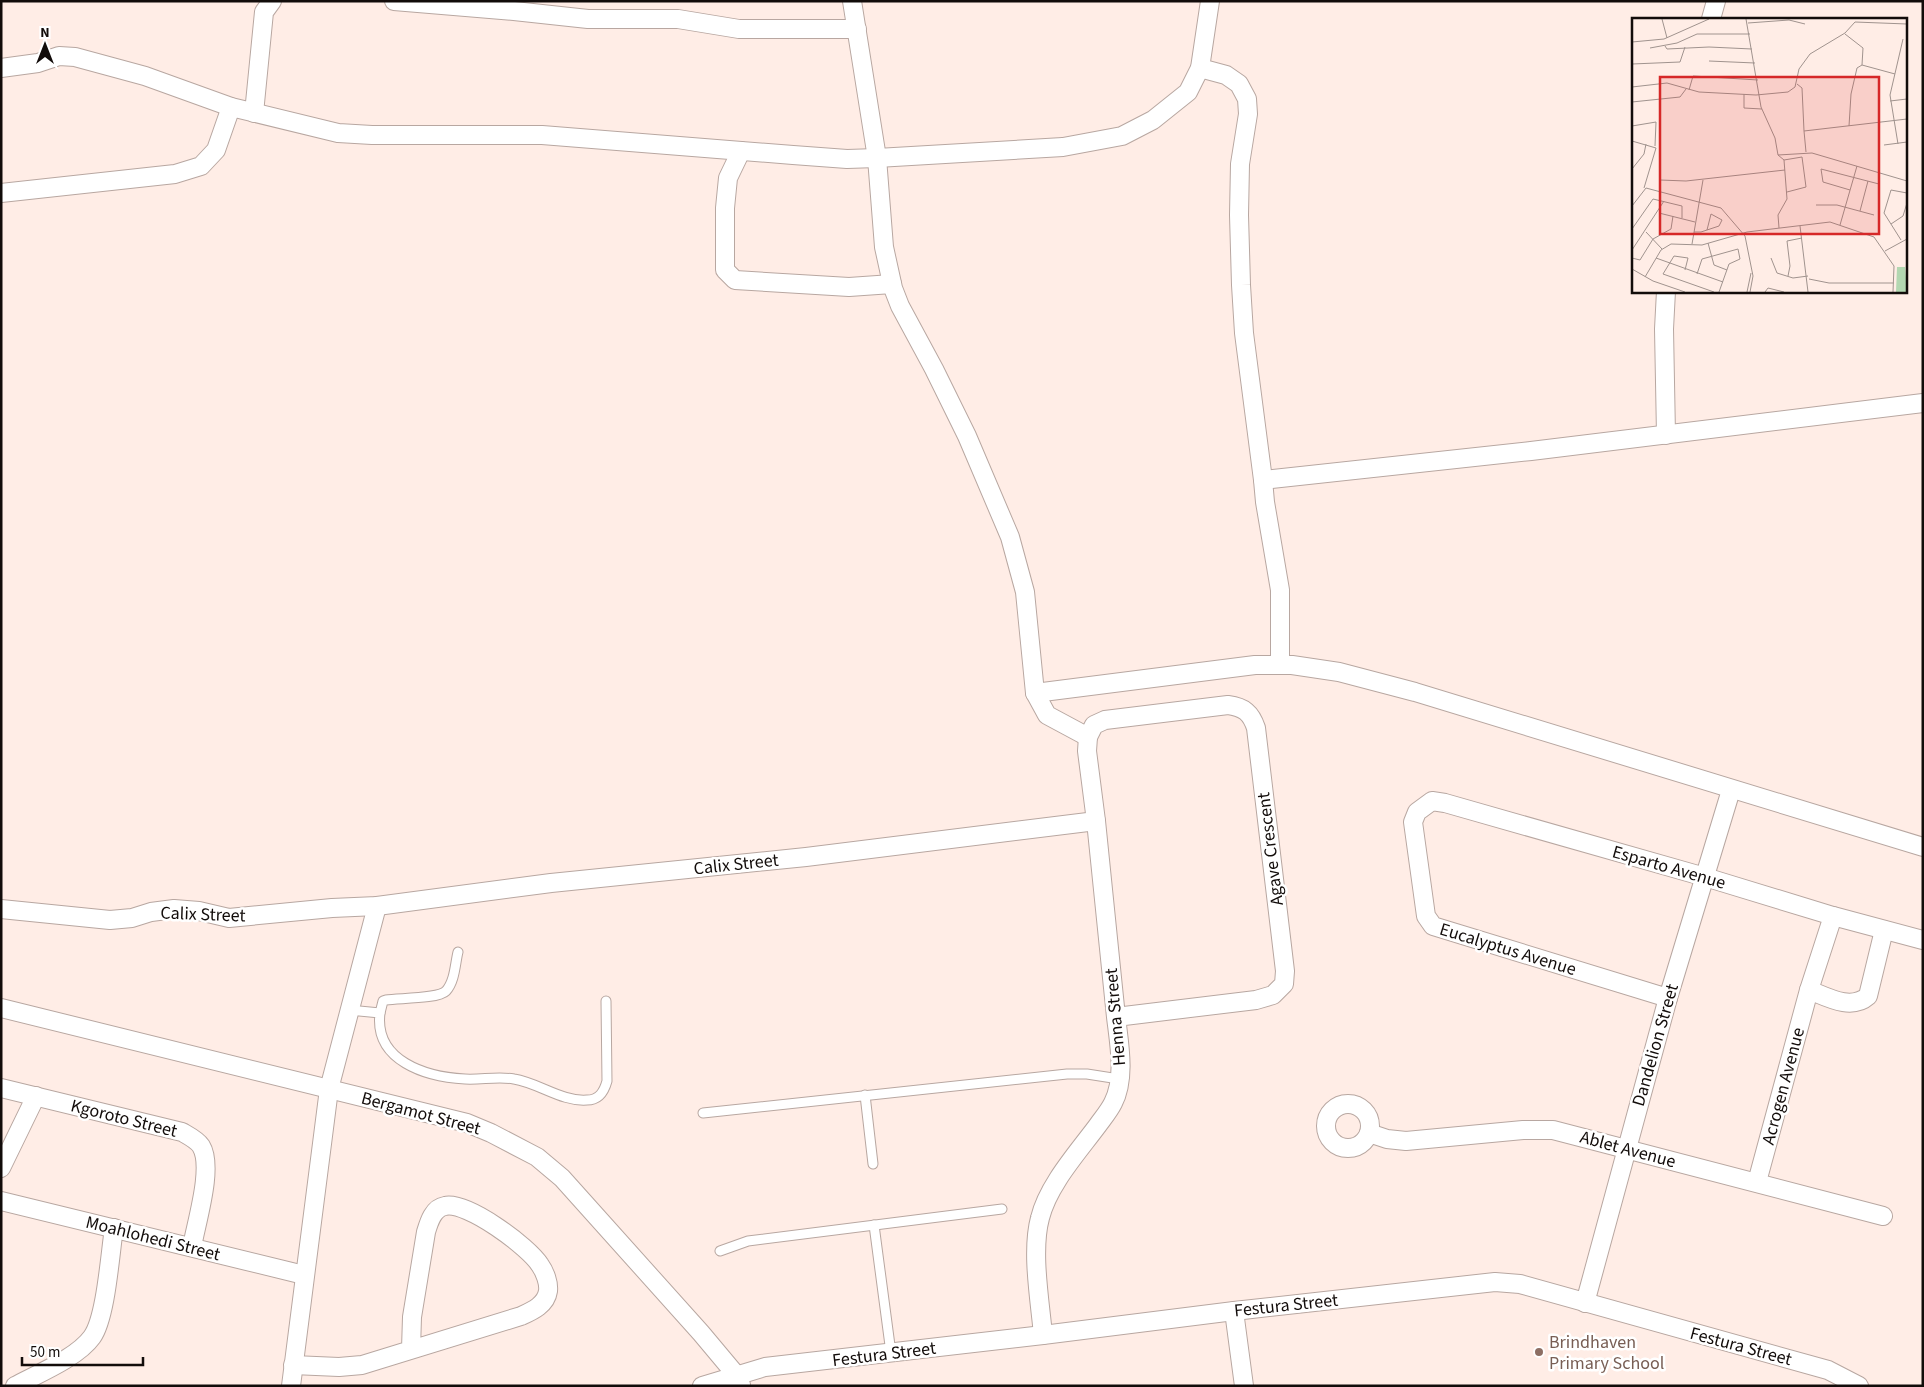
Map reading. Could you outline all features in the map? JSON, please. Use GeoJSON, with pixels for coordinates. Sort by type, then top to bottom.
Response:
{"type":"FeatureCollection","features":[{"type":"Feature","properties":{"kind":"street"},"geometry":{"type":"LineString","coordinates":[[254,113],[264,12],[272,1]]}},
{"type":"Feature","properties":{"kind":"street"},"geometry":{"type":"LineString","coordinates":[[394,1],[588,19],[678,19],[739,29],[856,29]]}},
{"type":"Feature","properties":{"kind":"street"},"geometry":{"type":"LineString","coordinates":[[852,1],[877,158],[881,228],[892,284],[900,306],[967,436],[1010,537],[1025,592],[1034,692],[1047,715],[1088,737]]}},
{"type":"Feature","properties":{"kind":"street"},"geometry":{"type":"LineString","coordinates":[[1,68],[38,63],[59,56],[75,57],[144,76],[231,108],[338,133],[372,135],[542,135],[847,159],[877,158],[1064,147],[1122,136],[1152,120],[1188,92],[1200,68],[1210,1]]}},
{"type":"Feature","properties":{"kind":"street"},"geometry":{"type":"LineString","coordinates":[[1711,18],[1716,1]]}},
{"type":"Feature","properties":{"kind":"street"},"geometry":{"type":"LineString","coordinates":[[1200,68],[1226,75],[1238,84],[1247,99],[1248,114],[1240,164],[1241,285],[1244,333],[1263,480],[1280,590],[1280,665]]}},
{"type":"Feature","properties":{"kind":"street"},"geometry":{"type":"LineString","coordinates":[[1,193],[175,174],[201,166],[216,150],[231,108]]}},
{"type":"Feature","properties":{"kind":"street"},"geometry":{"type":"LineString","coordinates":[[741,151],[728,178],[725,208],[725,270],[735,280],[848,287],[892,284]]}},
{"type":"Feature","properties":{"kind":"street"},"geometry":{"type":"LineString","coordinates":[[1666,292],[1664,329],[1666,435]]}},
{"type":"Feature","properties":{"kind":"street"},"geometry":{"type":"LineString","coordinates":[[1263,480],[1666,435],[1923,403]]}},
{"type":"Feature","properties":{"kind":"street"},"geometry":{"type":"LineString","coordinates":[[1034,692],[1229,668],[1292,665],[1339,672],[1415,692],[1731,790],[1923,847]]}},
{"type":"Feature","properties":{"kind":"street","name":"Agave Crescent"},"geometry":{"type":"LineString","coordinates":[[1088,737],[1094,726],[1106,720],[1228,705],[1239,706],[1247,711],[1256,728],[1285,971],[1284,984],[1274,995],[1256,1000],[1116,1017]]}},
{"type":"Feature","properties":{"kind":"street","name":"Henna Street"},"geometry":{"type":"LineString","coordinates":[[1043,1336],[1037,1257],[1040,1218],[1046,1201],[1062,1174],[1113,1103],[1119,1079],[1120,1047],[1087,751],[1088,737]]}},
{"type":"Feature","properties":{"kind":"street","name":"Dandelion Street"},"geometry":{"type":"LineString","coordinates":[[1585,1303],[1668,998],[1731,790]]}},
{"type":"Feature","properties":{"kind":"street","name":"Esparto Avenue"},"geometry":{"type":"LineString","coordinates":[[1417,812],[1424,805],[1432,801],[1445,803],[1833,916],[1923,940]]}},
{"type":"Feature","properties":{"kind":"street","name":"Eucalyptus Avenue"},"geometry":{"type":"LineString","coordinates":[[1417,812],[1413,822],[1426,916],[1432,926],[1668,998]]}},
{"type":"Feature","properties":{"kind":"street","name":"Calix Street"},"geometry":{"type":"LineString","coordinates":[[1,909],[110,920],[132,918],[151,912],[174,909],[199,911],[229,918],[332,908],[377,906],[551,883],[806,857],[1096,822]]}},
{"type":"Feature","properties":{"kind":"street"},"geometry":{"type":"LineString","coordinates":[[291,1386],[329,1088],[377,906]]}},
{"type":"Feature","properties":{"kind":"street","name":"Acrogen Avenue"},"geometry":{"type":"LineString","coordinates":[[1757,1182],[1809,990],[1833,916]]}},
{"type":"Feature","properties":{"kind":"street"},"geometry":{"type":"LineString","coordinates":[[1809,990],[1843,1003],[1863,1000],[1868,996],[1884,930]]}},
{"type":"Feature","properties":{"kind":"street","name":"Bergamot Street"},"geometry":{"type":"LineString","coordinates":[[1,1008],[467,1123],[491,1133],[537,1157],[562,1178],[739,1381]]}},
{"type":"Feature","properties":{"kind":"street","name":"Kgoroto Street"},"geometry":{"type":"LineString","coordinates":[[1,1088],[182,1132],[195,1140],[201,1146],[207,1171],[192,1247]]}},
{"type":"Feature","properties":{"kind":"street"},"geometry":{"type":"LineString","coordinates":[[1,1168],[36,1096]]}},
{"type":"Feature","properties":{"kind":"street","name":"Ablet Avenue"},"geometry":{"type":"LineString","coordinates":[[1369,1133],[1387,1139],[1406,1141],[1530,1130],[1554,1130],[1884,1216]]}},
{"type":"Feature","properties":{"kind":"street","name":"Moahlohedi Street"},"geometry":{"type":"LineString","coordinates":[[1,1200],[304,1275]]}},
{"type":"Feature","properties":{"kind":"street"},"geometry":{"type":"LineString","coordinates":[[293,1366],[350,1367],[411,1349],[532,1311],[543,1301],[548,1291],[541,1266],[527,1250],[510,1236],[485,1220],[464,1209],[452,1205],[444,1206],[430,1219],[426,1232],[412,1317],[411,1349]]}},
{"type":"Feature","properties":{"kind":"street"},"geometry":{"type":"LineString","coordinates":[[15,1386],[68,1358],[83,1347],[92,1337],[99,1324],[114,1228]]}},
{"type":"Feature","properties":{"kind":"street","name":"Festura Street"},"geometry":{"type":"LineString","coordinates":[[702,1386],[739,1381],[765,1367],[1043,1336],[1234,1310],[1496,1282],[1520,1284],[1828,1370],[1859,1386]]}},
{"type":"Feature","properties":{"kind":"street"},"geometry":{"type":"LineString","coordinates":[[1234,1310],[1244,1386]]}},
{"type":"Feature","properties":{"kind":"lane"},"geometry":{"type":"LineString","coordinates":[[458,952],[452,982],[445,991],[436,995],[382,1001],[380,1013],[382,1036],[387,1048],[396,1058],[416,1069],[465,1079],[516,1079],[572,1099],[586,1101],[596,1099],[604,1091],[607,1081],[606,1001]]}},
{"type":"Feature","properties":{"kind":"lane"},"geometry":{"type":"LineString","coordinates":[[349,1010],[380,1013]]}},
{"type":"Feature","properties":{"kind":"lane"},"geometry":{"type":"LineString","coordinates":[[703,1113],[1067,1074],[1086,1074],[1119,1079]]}},
{"type":"Feature","properties":{"kind":"lane"},"geometry":{"type":"LineString","coordinates":[[865,1096],[873,1164]]}},
{"type":"Feature","properties":{"kind":"lane"},"geometry":{"type":"LineString","coordinates":[[720,1251],[748,1241],[1002,1209]]}},
{"type":"Feature","properties":{"kind":"lane"},"geometry":{"type":"LineString","coordinates":[[874,1225],[891,1353]]}},
{"type":"Feature","properties":{"kind":"place","name":"Brindhaven Primary School"},"geometry":{"type":"Point","coordinates":[1539,1352]}}]}
